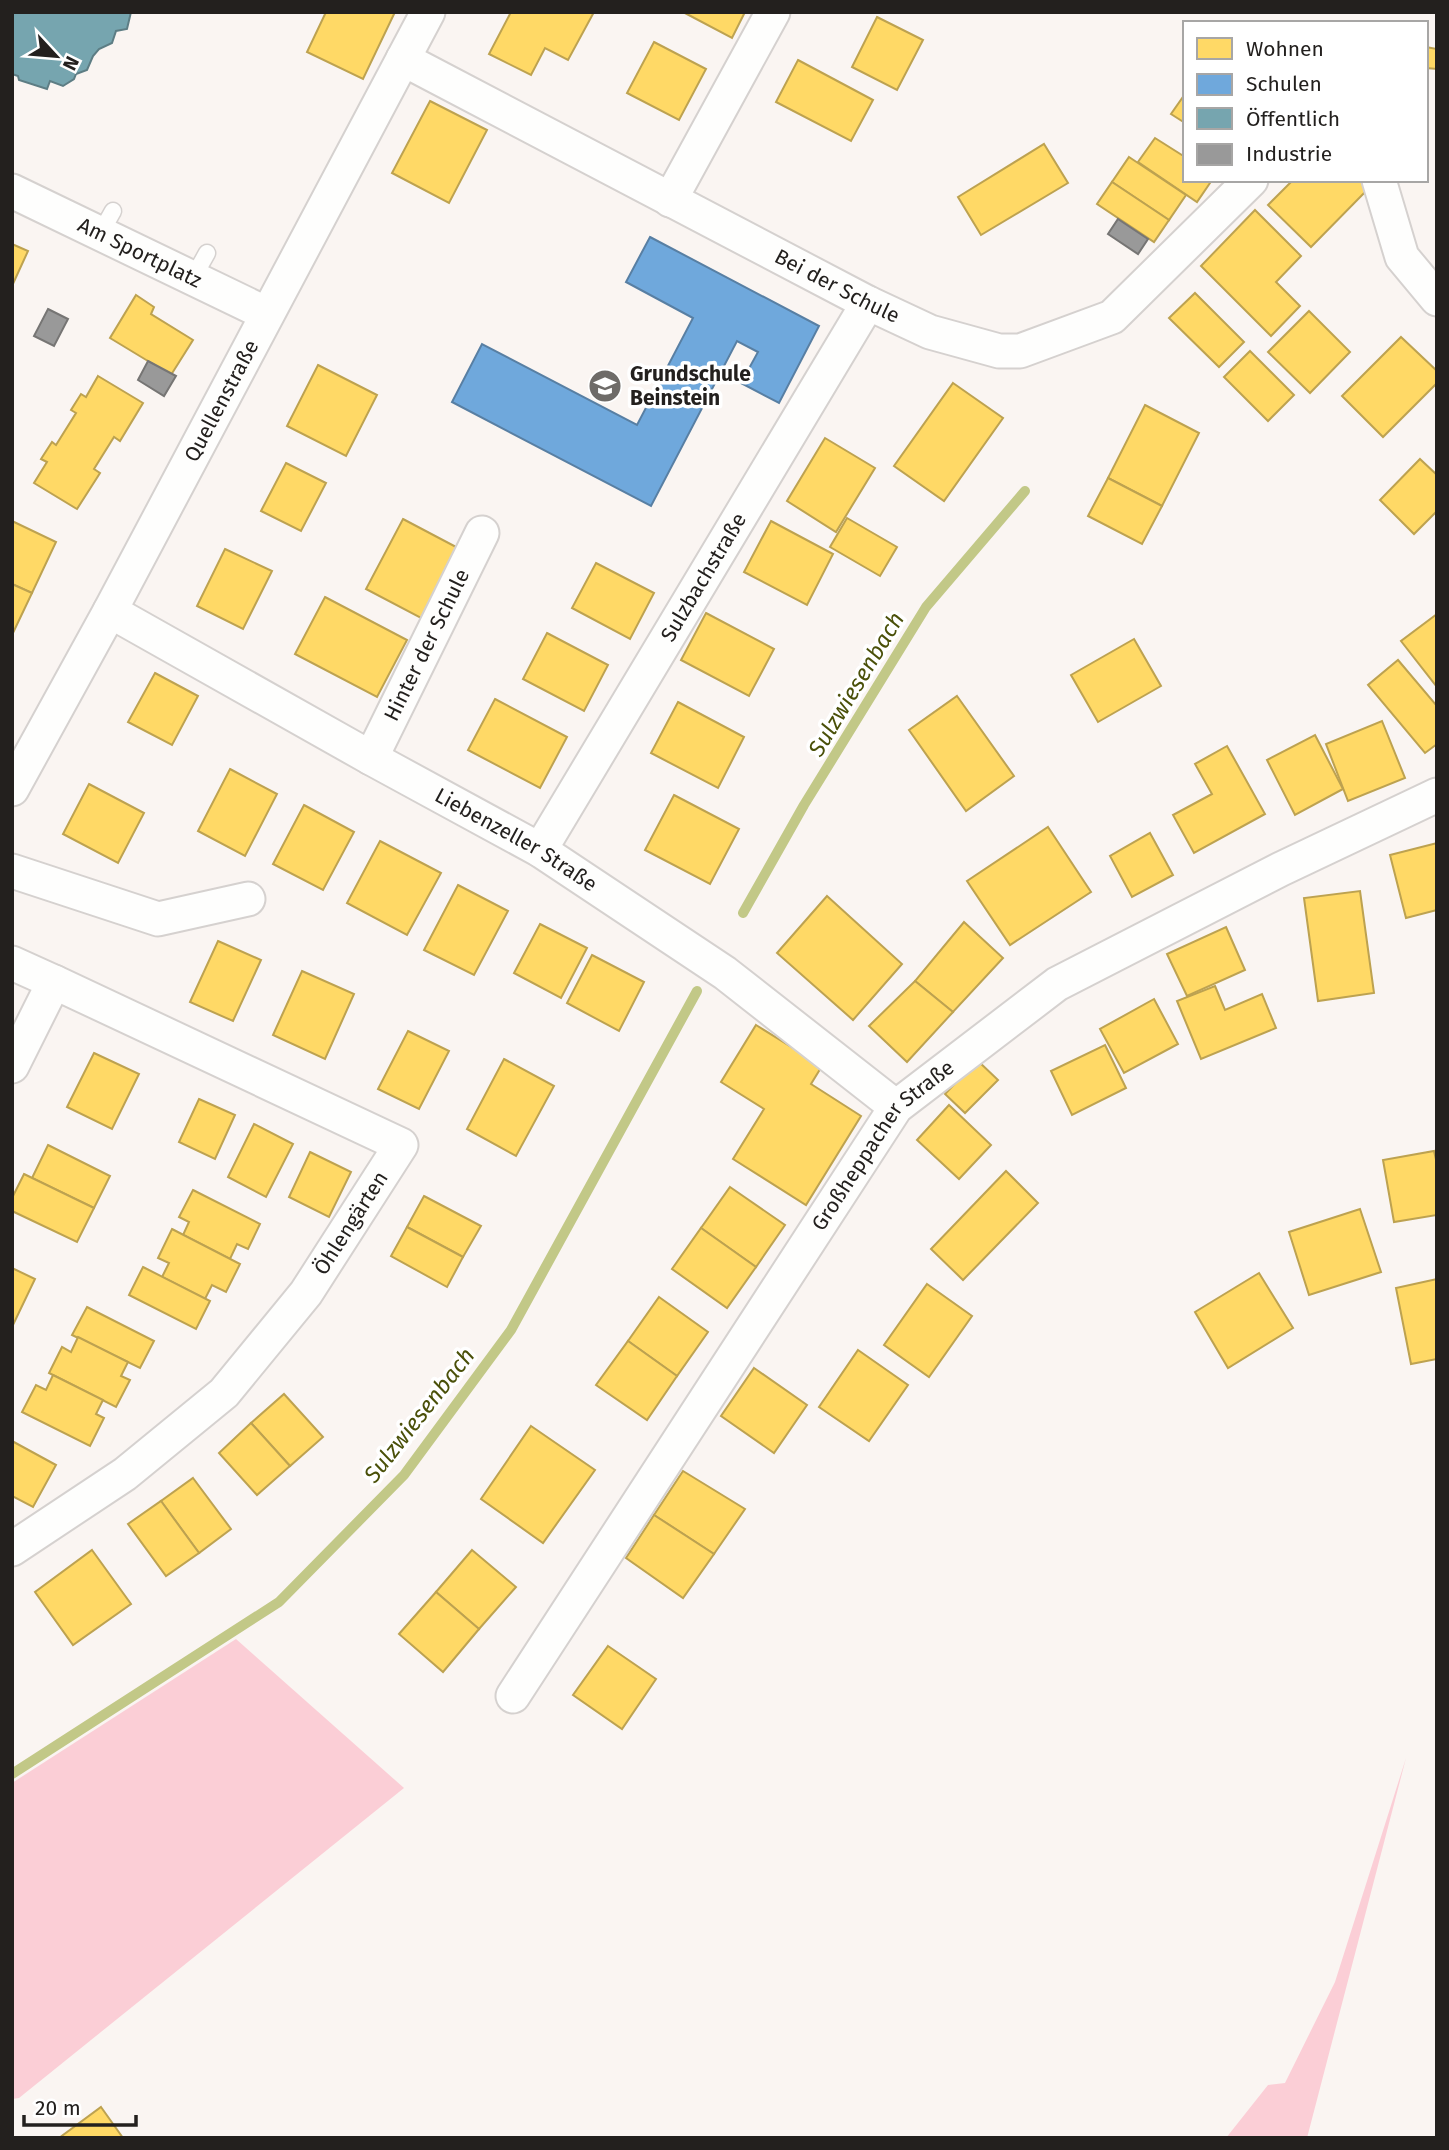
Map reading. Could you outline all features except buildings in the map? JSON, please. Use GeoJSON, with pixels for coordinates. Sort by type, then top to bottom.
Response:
{"type":"FeatureCollection","features":[{"type":"Feature","properties":{"kind":"street","name":"Quellenstraße"},"geometry":{"type":"LineString","coordinates":[[12,789],[110,611],[428,12]]}},
{"type":"Feature","properties":{"kind":"street"},"geometry":{"type":"LineString","coordinates":[[670,200],[772,12]]}},
{"type":"Feature","properties":{"kind":"street","name":"Bei der Schule"},"geometry":{"type":"LineString","coordinates":[[403,59],[868,303],[930,332],[999,351],[1020,351],[1112,317],[1249,182]]}},
{"type":"Feature","properties":{"kind":"street"},"geometry":{"type":"LineString","coordinates":[[1380,182],[1402,257],[1437,299]]}},
{"type":"Feature","properties":{"kind":"street","name":"Am Sportplatz"},"geometry":{"type":"LineString","coordinates":[[12,191],[107,222],[200,266],[267,314]]}},
{"type":"Feature","properties":{"kind":"street","name":"Sulzbachstraße"},"geometry":{"type":"LineString","coordinates":[[540,850],[868,303]]}},
{"type":"Feature","properties":{"kind":"street","name":"Hinter der Schule"},"geometry":{"type":"LineString","coordinates":[[371,758],[482,533]]}},
{"type":"Feature","properties":{"kind":"street","name":"Liebenzeller Straße"},"geometry":{"type":"LineString","coordinates":[[110,611],[540,850],[725,973],[896,1107]]}},
{"type":"Feature","properties":{"kind":"street","name":"Großheppacher Straße"},"geometry":{"type":"LineString","coordinates":[[513,1696],[896,1107],[1057,984],[1281,869],[1437,795]]}},
{"type":"Feature","properties":{"kind":"street"},"geometry":{"type":"LineString","coordinates":[[12,871],[158,919],[248,898]]}},
{"type":"Feature","properties":{"kind":"street"},"geometry":{"type":"LineString","coordinates":[[12,963],[54,982],[12,1066]]}},
{"type":"Feature","properties":{"kind":"street","name":"Öhlengärten"},"geometry":{"type":"LineString","coordinates":[[12,1549],[125,1474],[224,1393],[306,1293],[401,1145],[54,982]]}},
{"type":"Feature","properties":{"kind":"shaded area"},"geometry":{"type":"Polygon","coordinates":[[[236,1639],[404,1788],[19,2098],[12,2099],[12,1783],[236,1639]]]}},
{"type":"Feature","properties":{"kind":"shaded area"},"geometry":{"type":"Polygon","coordinates":[[[1406,1758],[1307,2138],[1226,2138],[1268,2085],[1285,2083],[1335,1982],[1406,1758]]]}},
{"type":"Feature","properties":{"kind":"waterway","name":"Sulzwiesenbach"},"geometry":{"type":"LineString","coordinates":[[743,913],[804,805],[926,607],[1025,491]]}},
{"type":"Feature","properties":{"kind":"waterway","name":"Sulzwiesenbach"},"geometry":{"type":"LineString","coordinates":[[12,1774],[279,1602],[404,1475],[511,1330],[697,991]]}},
{"type":"Feature","properties":{"kind":"place","name":"Grundschule Beinstein"},"geometry":{"type":"Point","coordinates":[605,386]}}]}
